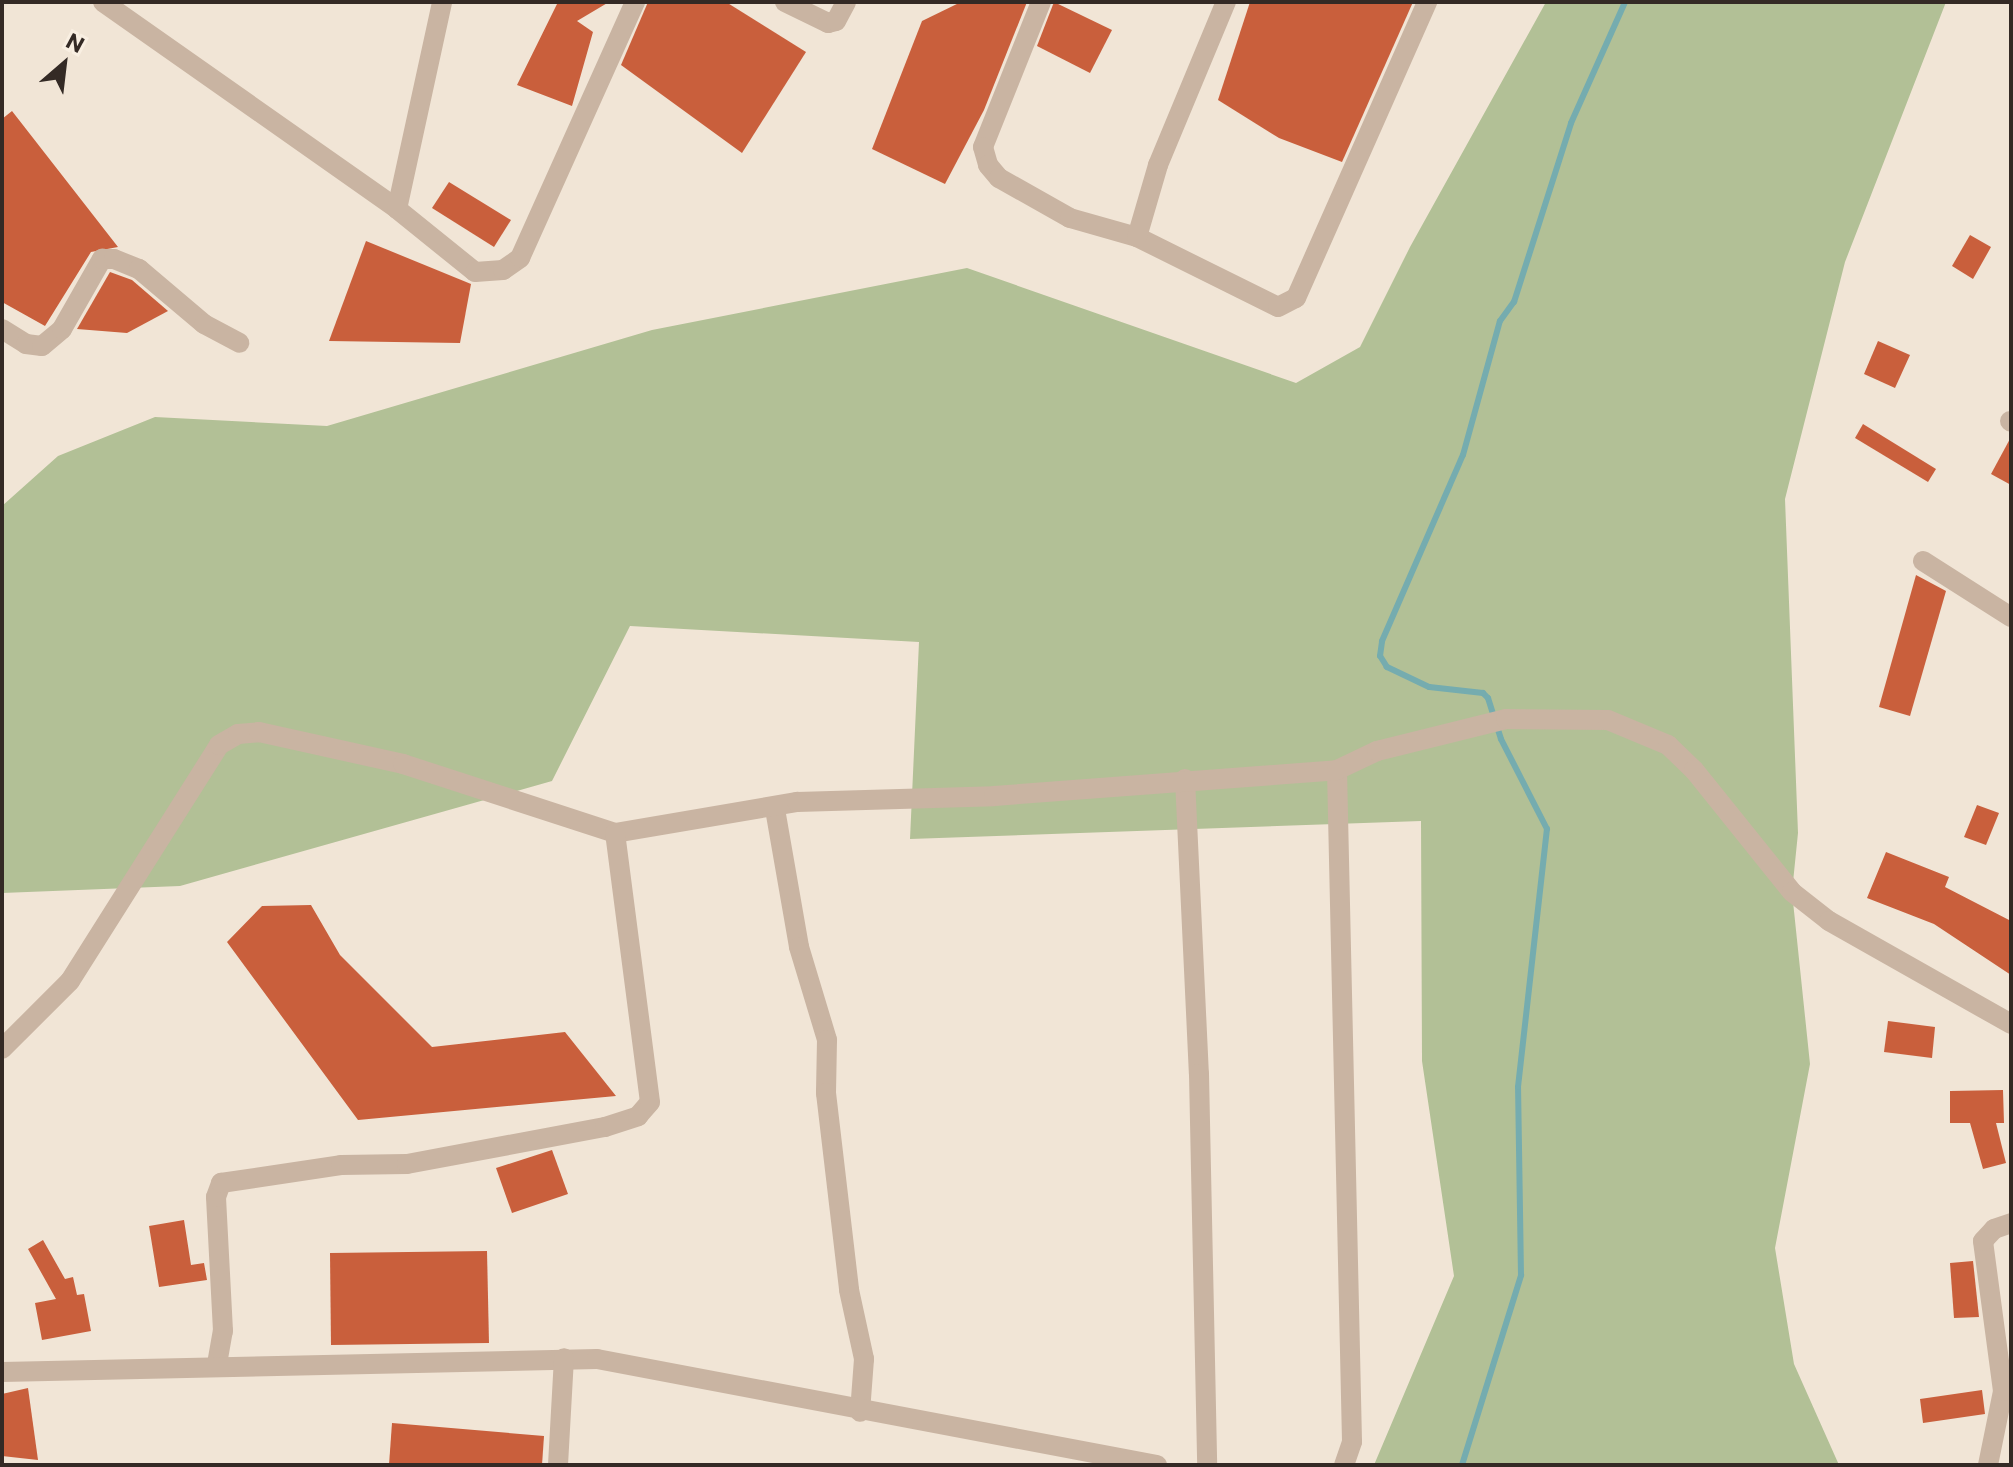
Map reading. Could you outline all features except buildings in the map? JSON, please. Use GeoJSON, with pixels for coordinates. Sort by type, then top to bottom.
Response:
{"type":"FeatureCollection","features":[{"type":"Feature","properties":{"kind":"street"},"geometry":{"type":"LineString","coordinates":[[103,2],[397,209],[475,272],[503,270],[520,258],[635,2]]}},
{"type":"Feature","properties":{"kind":"street"},"geometry":{"type":"LineString","coordinates":[[397,209],[442,2]]}},
{"type":"Feature","properties":{"kind":"street"},"geometry":{"type":"LineString","coordinates":[[785,2],[828,23],[836,21],[846,2]]}},
{"type":"Feature","properties":{"kind":"street"},"geometry":{"type":"LineString","coordinates":[[1041,2],[983,147],[988,165],[999,178],[1070,218],[1137,237],[1278,307],[1288,305],[1296,298],[1427,2]]}},
{"type":"Feature","properties":{"kind":"street"},"geometry":{"type":"LineString","coordinates":[[1137,237],[1158,165],[1226,2]]}},
{"type":"Feature","properties":{"kind":"street"},"geometry":{"type":"LineString","coordinates":[[2,329],[26,344],[42,346],[62,329],[102,259],[114,259],[139,269],[204,324],[239,343]]}},
{"type":"Feature","properties":{"kind":"street"},"geometry":{"type":"LineString","coordinates":[[1923,561],[2011,617]]}},
{"type":"Feature","properties":{"kind":"street"},"geometry":{"type":"LineString","coordinates":[[2,1049],[70,981],[219,745],[238,734],[259,732],[403,764],[615,833],[819,800],[994,796],[1185,779],[1337,770],[1377,751],[1506,719],[1608,720],[1668,745],[1694,770],[1792,892],[1829,921],[2011,1024]]}},
{"type":"Feature","properties":{"kind":"street"},"geometry":{"type":"LineString","coordinates":[[1337,770],[1352,1442],[1344,1465]]}},
{"type":"Feature","properties":{"kind":"street"},"geometry":{"type":"LineString","coordinates":[[1185,779],[1199,1074],[1207,1465]]}},
{"type":"Feature","properties":{"kind":"street"},"geometry":{"type":"LineString","coordinates":[[775,809],[799,947],[827,1040],[826,1093],[845,1260],[864,1359],[860,1412]]}},
{"type":"Feature","properties":{"kind":"street"},"geometry":{"type":"LineString","coordinates":[[217,1364],[223,1331],[216,1197],[221,1183],[341,1165],[407,1164],[605,1127],[638,1116],[650,1102],[615,833]]}},
{"type":"Feature","properties":{"kind":"street"},"geometry":{"type":"LineString","coordinates":[[1988,1465],[2003,1391],[1983,1241],[1994,1229],[2011,1223]]}},
{"type":"Feature","properties":{"kind":"street"},"geometry":{"type":"LineString","coordinates":[[558,1465],[564,1358]]}},
{"type":"Feature","properties":{"kind":"street"},"geometry":{"type":"LineString","coordinates":[[2,1372],[217,1364],[564,1358],[688,1373],[860,1412],[1157,1465]]}},
{"type":"Feature","properties":{"kind":"green space"},"geometry":{"type":"Polygon","coordinates":[[[1546,2],[1946,2],[1845,262],[1785,499],[1798,833],[1792,892],[1810,1064],[1775,1248],[1794,1364],[1839,1465],[1374,1465],[1454,1276],[1422,1061],[1421,821],[910,839],[919,642],[630,626],[552,781],[180,886],[2,893],[2,506],[58,456],[155,417],[327,426],[652,330],[967,268],[1296,383],[1360,347],[1410,247],[1546,2]]]}},
{"type":"Feature","properties":{"kind":"waterway"},"geometry":{"type":"LineString","coordinates":[[1462,1465],[1521,1275],[1518,1087],[1547,829],[1501,739],[1488,698],[1483,693],[1429,687],[1387,667],[1380,656],[1382,641],[1463,455],[1500,321],[1514,302],[1571,123],[1625,2]]}}]}
